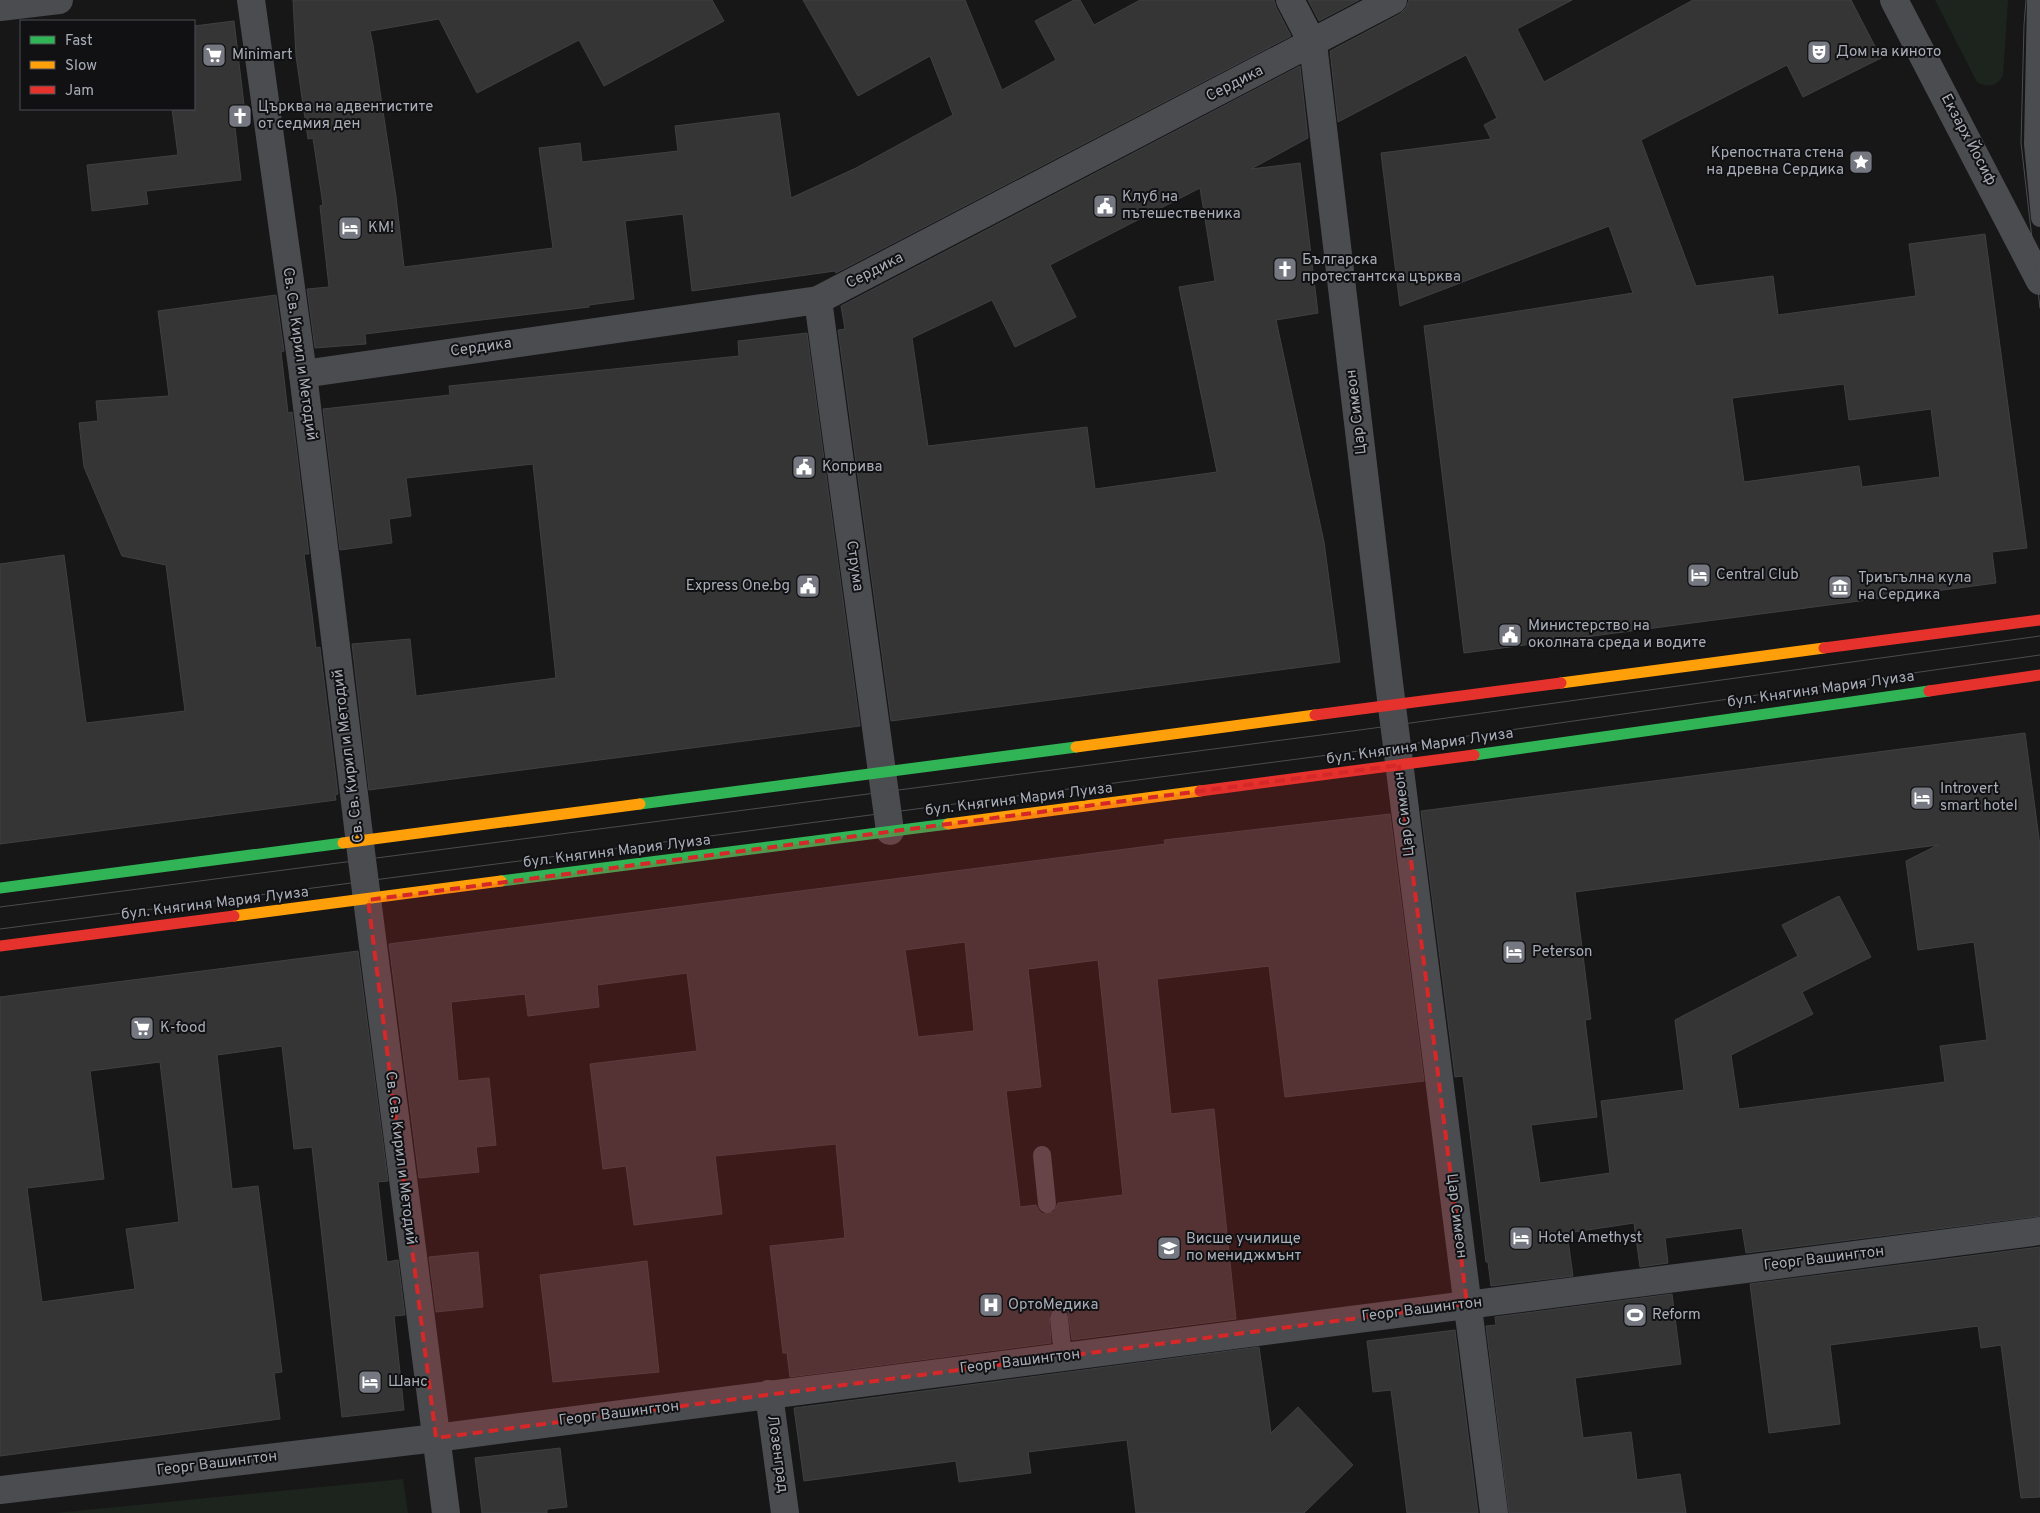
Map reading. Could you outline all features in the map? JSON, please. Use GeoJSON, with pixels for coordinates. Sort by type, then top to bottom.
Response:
{"type":"FeatureCollection","features":[{"type":"Feature","properties":{"kind":"main road"},"geometry":{"type":"LineString","coordinates":[[0,888],[2040,620]]}},
{"type":"Feature","properties":{"kind":"main road","name":"бул. Княгиня Мария Луиза"},"geometry":{"type":"LineString","coordinates":[[0,946],[368,900],[1399,765],[2040,674]]}},
{"type":"Feature","properties":{"kind":"street"},"geometry":{"type":"LineString","coordinates":[[0,7],[59,0]]}},
{"type":"Feature","properties":{"kind":"street","name":"Св. Св. Кирил и Методий"},"geometry":{"type":"LineString","coordinates":[[251,0],[303,374],[360,841],[446,1513]]}},
{"type":"Feature","properties":{"kind":"street","name":"Цар Симеон"},"geometry":{"type":"LineString","coordinates":[[1290,0],[1313,44],[1399,765],[1494,1513]]}},
{"type":"Feature","properties":{"kind":"street","name":"Сердика"},"geometry":{"type":"LineString","coordinates":[[303,374],[818,300],[1313,44],[1394,0]]}},
{"type":"Feature","properties":{"kind":"street","name":"Екзарх Йосиф"},"geometry":{"type":"LineString","coordinates":[[1894,0],[2040,281]]}},
{"type":"Feature","properties":{"kind":"street","name":"Струма"},"geometry":{"type":"LineString","coordinates":[[818,300],[890,831]]}},
{"type":"Feature","properties":{"kind":"street","name":"Георг Вашингтон"},"geometry":{"type":"LineString","coordinates":[[0,1490],[436,1438],[2040,1231]]}},
{"type":"Feature","properties":{"kind":"street","name":"Лозенград"},"geometry":{"type":"LineString","coordinates":[[769,1394],[785,1513]]}},
{"type":"Feature","properties":{"kind":"lane"},"geometry":{"type":"LineString","coordinates":[[2036,0],[2033,144],[2040,218]]}},
{"type":"Feature","properties":{"kind":"lane"},"geometry":{"type":"LineString","coordinates":[[1042,1155],[1047,1204]]}},
{"type":"Feature","properties":{"kind":"lane"},"geometry":{"type":"LineString","coordinates":[[1059,1318],[1063,1356]]}},
{"type":"Feature","properties":{"kind":"highlighted area"},"geometry":{"type":"Polygon","coordinates":[[[1399,765],[1467,1304],[436,1438],[368,900],[1399,765]]]}},
{"type":"Feature","properties":{"kind":"shaded area"},"geometry":{"type":"Polygon","coordinates":[[[1935,0],[2008,0],[2003,75],[1998,82],[1988,85],[1977,82],[1935,0]]]}},
{"type":"Feature","properties":{"kind":"shaded area"},"geometry":{"type":"Polygon","coordinates":[[[403,1479],[408,1513],[55,1513],[403,1479]]]}},
{"type":"Feature","properties":{"kind":"building"},"geometry":{"type":"Polygon","coordinates":[[[293,0],[712,0],[724,21],[604,86],[579,40],[477,93],[439,19],[370,31],[396,197],[404,267],[553,248],[539,148],[580,143],[582,162],[678,151],[675,126],[779,113],[791,198],[856,168],[953,115],[930,56],[858,96],[803,0],[965,0],[1002,90],[1056,60],[1035,21],[1074,0],[1080,0],[1094,25],[1140,0],[1274,0],[1291,36],[836,273],[835,271],[692,291],[683,214],[625,221],[634,299],[589,305],[589,307],[365,334],[366,344],[315,348],[307,289],[329,287],[320,206],[323,205],[313,138],[308,139],[296,56],[293,0]]]}},
{"type":"Feature","properties":{"kind":"building"},"geometry":{"type":"Polygon","coordinates":[[[1308,0],[1359,0],[1319,21],[1308,0]]]}},
{"type":"Feature","properties":{"kind":"building"},"geometry":{"type":"Polygon","coordinates":[[[1409,0],[1572,0],[1517,29],[1544,82],[1693,0],[1851,0],[1881,58],[1803,97],[1787,65],[1641,140],[1696,286],[1773,276],[1778,315],[1916,296],[1909,244],[1985,234],[2027,548],[1992,552],[1996,583],[1464,653],[1424,326],[1633,293],[1609,226],[1400,306],[1381,153],[1491,139],[1484,125],[1497,118],[1466,55],[1338,122],[1330,51],[1400,14],[1406,8],[1409,0]],[[1844,384],[1732,398],[1744,482],[1859,466],[1862,487],[1940,477],[1931,409],[1849,420],[1844,384]]]}},
{"type":"Feature","properties":{"kind":"building"},"geometry":{"type":"Polygon","coordinates":[[[234,21],[245,113],[245,126],[235,127],[241,180],[146,191],[148,204],[92,211],[87,165],[178,155],[172,110],[195,110],[195,26],[234,21]]]}},
{"type":"Feature","properties":{"kind":"building"},"geometry":{"type":"Polygon","coordinates":[[[1300,66],[1308,138],[1251,169],[1300,163],[1318,313],[1276,320],[1324,542],[1340,662],[891,721],[838,330],[845,329],[841,306],[1300,66]],[[1200,188],[1050,265],[1076,317],[1015,347],[992,300],[912,338],[928,446],[1087,427],[1095,489],[1217,472],[1179,287],[1215,281],[1200,188]]]}},
{"type":"Feature","properties":{"kind":"building"},"geometry":{"type":"Polygon","coordinates":[[[276,295],[284,351],[281,352],[288,413],[292,412],[309,554],[304,554],[316,648],[320,647],[338,794],[335,795],[336,800],[0,844],[0,564],[64,555],[86,723],[185,711],[166,565],[122,556],[84,467],[79,423],[98,421],[96,401],[169,396],[158,311],[276,295]]]}},
{"type":"Feature","properties":{"kind":"building"},"geometry":{"type":"Polygon","coordinates":[[[807,333],[860,726],[369,790],[352,644],[410,639],[416,696],[556,678],[533,464],[406,478],[411,516],[389,519],[392,543],[340,550],[323,409],[450,395],[449,386],[739,356],[738,341],[807,333]]]}},
{"type":"Feature","properties":{"kind":"building"},"geometry":{"type":"Polygon","coordinates":[[[2025,733],[2040,846],[2040,1216],[1746,1253],[1742,1228],[1665,1238],[1668,1263],[1640,1267],[1634,1223],[1567,1233],[1573,1276],[1491,1286],[1488,1262],[1486,1262],[1463,1076],[1455,1077],[1421,811],[2025,733]],[[1938,845],[1575,892],[1591,1019],[1585,1020],[1597,1117],[1531,1125],[1540,1183],[1610,1173],[1601,1101],[1684,1090],[1675,1020],[1798,956],[1782,925],[1839,896],[1871,957],[1802,992],[1813,1014],[1731,1055],[1739,1109],[1945,1082],[1940,1046],[1987,1040],[1974,942],[1918,950],[1906,861],[1938,845]]]}},
{"type":"Feature","properties":{"kind":"building"},"geometry":{"type":"Polygon","coordinates":[[[1390,814],[1424,1081],[1285,1097],[1269,966],[1157,979],[1171,1114],[1214,1109],[1236,1319],[1072,1340],[1068,1312],[1063,1308],[1057,1308],[1049,1314],[1051,1343],[790,1377],[787,1353],[783,1353],[770,1246],[845,1238],[836,1144],[715,1156],[722,1214],[634,1225],[626,1166],[603,1169],[590,1064],[697,1051],[687,973],[597,985],[599,1007],[528,1016],[525,994],[451,1002],[458,1081],[489,1078],[496,1145],[476,1147],[479,1172],[419,1178],[389,944],[1165,844],[1164,840],[1390,814]],[[965,942],[905,950],[918,1037],[974,1031],[965,942]],[[1098,960],[1028,969],[1041,1087],[1006,1091],[1020,1207],[1036,1205],[1043,1214],[1054,1212],[1058,1203],[1123,1195],[1098,960]]]}},
{"type":"Feature","properties":{"kind":"building"},"geometry":{"type":"Polygon","coordinates":[[[358,951],[388,1181],[378,1182],[387,1262],[398,1260],[405,1315],[394,1316],[404,1410],[342,1417],[312,1147],[294,1149],[282,1046],[217,1055],[232,1189],[258,1186],[282,1372],[274,1373],[280,1419],[0,1456],[0,997],[358,951]],[[160,1062],[90,1071],[104,1179],[27,1188],[42,1302],[135,1289],[126,1229],[179,1222],[160,1062]]]}},
{"type":"Feature","properties":{"kind":"building"},"geometry":{"type":"Polygon","coordinates":[[[2040,1247],[2040,1497],[2021,1498],[2001,1345],[1981,1348],[1978,1326],[1830,1345],[1840,1424],[1769,1433],[1750,1284],[2040,1247]]]}},
{"type":"Feature","properties":{"kind":"building"},"geometry":{"type":"Polygon","coordinates":[[[478,1252],[483,1307],[436,1312],[429,1257],[478,1252]]]}},
{"type":"Feature","properties":{"kind":"building"},"geometry":{"type":"Polygon","coordinates":[[[647,1261],[659,1372],[553,1382],[540,1275],[647,1261]]]}},
{"type":"Feature","properties":{"kind":"building"},"geometry":{"type":"Polygon","coordinates":[[[1672,1294],[1681,1364],[1575,1378],[1583,1438],[1631,1432],[1637,1480],[1680,1474],[1686,1513],[1509,1513],[1486,1326],[1496,1325],[1495,1317],[1672,1294]]]}},
{"type":"Feature","properties":{"kind":"building"},"geometry":{"type":"Polygon","coordinates":[[[1455,1330],[1478,1513],[1407,1513],[1391,1390],[1373,1392],[1367,1341],[1455,1330]]]}},
{"type":"Feature","properties":{"kind":"building"},"geometry":{"type":"Polygon","coordinates":[[[1259,1347],[1271,1433],[1298,1407],[1353,1465],[1304,1513],[1136,1513],[1127,1440],[1028,1452],[1031,1473],[959,1482],[956,1461],[804,1481],[794,1408],[1259,1347]]]}},
{"type":"Feature","properties":{"kind":"building"},"geometry":{"type":"Polygon","coordinates":[[[560,1448],[567,1507],[547,1509],[547,1513],[482,1513],[475,1458],[560,1448]]]}},
{"type":"Feature","properties":{"kind":"tram line"},"geometry":{"type":"LineString","coordinates":[[2026,0],[2021,143],[2040,308]]}},
{"type":"Feature","properties":{"kind":"tram line"},"geometry":{"type":"LineString","coordinates":[[0,907],[1367,729],[2040,636]]}},
{"type":"Feature","properties":{"kind":"tram line"},"geometry":{"type":"LineString","coordinates":[[0,929],[1397,746],[2040,655]]}},
{"type":"Feature","properties":{"kind":"traffic: fast"},"geometry":{"type":"LineString","coordinates":[[1474,755],[1929,691]]}},
{"type":"Feature","properties":{"kind":"traffic: fast"},"geometry":{"type":"LineString","coordinates":[[640,804],[1076,747]]}},
{"type":"Feature","properties":{"kind":"traffic: fast"},"geometry":{"type":"LineString","coordinates":[[501,881],[948,824]]}},
{"type":"Feature","properties":{"kind":"traffic: fast"},"geometry":{"type":"LineString","coordinates":[[0,888],[343,843]]}},
{"type":"Feature","properties":{"kind":"traffic: slow"},"geometry":{"type":"LineString","coordinates":[[1561,683],[1824,648]]}},
{"type":"Feature","properties":{"kind":"traffic: slow"},"geometry":{"type":"LineString","coordinates":[[1076,747],[1315,715]]}},
{"type":"Feature","properties":{"kind":"traffic: slow"},"geometry":{"type":"LineString","coordinates":[[948,824],[1200,791]]}},
{"type":"Feature","properties":{"kind":"traffic: slow"},"geometry":{"type":"LineString","coordinates":[[343,843],[640,804]]}},
{"type":"Feature","properties":{"kind":"traffic: slow"},"geometry":{"type":"LineString","coordinates":[[234,916],[501,881]]}},
{"type":"Feature","properties":{"kind":"traffic: jam"},"geometry":{"type":"LineString","coordinates":[[1824,648],[2040,620]]}},
{"type":"Feature","properties":{"kind":"traffic: jam"},"geometry":{"type":"LineString","coordinates":[[1929,691],[2040,675]]}},
{"type":"Feature","properties":{"kind":"traffic: jam"},"geometry":{"type":"LineString","coordinates":[[1315,715],[1561,683]]}},
{"type":"Feature","properties":{"kind":"traffic: jam"},"geometry":{"type":"LineString","coordinates":[[1200,791],[1474,755]]}},
{"type":"Feature","properties":{"kind":"traffic: jam"},"geometry":{"type":"LineString","coordinates":[[0,946],[234,916]]}},
{"type":"Feature","properties":{"kind":"place","name":"Дом на киното"},"geometry":{"type":"Point","coordinates":[1819,52]}},
{"type":"Feature","properties":{"kind":"place","name":"Minimart"},"geometry":{"type":"Point","coordinates":[214,55]}},
{"type":"Feature","properties":{"kind":"place","name":"Църква на адвентистите от седмия ден"},"geometry":{"type":"Point","coordinates":[240,116]}},
{"type":"Feature","properties":{"kind":"place","name":"Крепостната стена на древна Сердика"},"geometry":{"type":"Point","coordinates":[1861,162]}},
{"type":"Feature","properties":{"kind":"place","name":"Клуб на пътешественика"},"geometry":{"type":"Point","coordinates":[1105,206]}},
{"type":"Feature","properties":{"kind":"place","name":"KM!"},"geometry":{"type":"Point","coordinates":[350,228]}},
{"type":"Feature","properties":{"kind":"place","name":"Българска протестантска църква"},"geometry":{"type":"Point","coordinates":[1285,269]}},
{"type":"Feature","properties":{"kind":"place","name":"Коприва"},"geometry":{"type":"Point","coordinates":[804,467]}},
{"type":"Feature","properties":{"kind":"place","name":"Central Club"},"geometry":{"type":"Point","coordinates":[1699,575]}},
{"type":"Feature","properties":{"kind":"place","name":"Express One.bg"},"geometry":{"type":"Point","coordinates":[808,586]}},
{"type":"Feature","properties":{"kind":"place","name":"Триъгълна кула на Сердика"},"geometry":{"type":"Point","coordinates":[1840,587]}},
{"type":"Feature","properties":{"kind":"place","name":"Министерство на околната среда и водите"},"geometry":{"type":"Point","coordinates":[1510,635]}},
{"type":"Feature","properties":{"kind":"place","name":"Introvert smart hotel"},"geometry":{"type":"Point","coordinates":[1922,798]}},
{"type":"Feature","properties":{"kind":"place","name":"Peterson"},"geometry":{"type":"Point","coordinates":[1514,952]}},
{"type":"Feature","properties":{"kind":"place","name":"K-food"},"geometry":{"type":"Point","coordinates":[142,1028]}},
{"type":"Feature","properties":{"kind":"place","name":"Hotel Amethyst"},"geometry":{"type":"Point","coordinates":[1521,1238]}},
{"type":"Feature","properties":{"kind":"place","name":"Висше училище по мениджмънт"},"geometry":{"type":"Point","coordinates":[1169,1248]}},
{"type":"Feature","properties":{"kind":"place","name":"ОртоМедика"},"geometry":{"type":"Point","coordinates":[991,1305]}},
{"type":"Feature","properties":{"kind":"place","name":"Reform"},"geometry":{"type":"Point","coordinates":[1635,1315]}},
{"type":"Feature","properties":{"kind":"place","name":"Шанс"},"geometry":{"type":"Point","coordinates":[370,1382]}}]}
